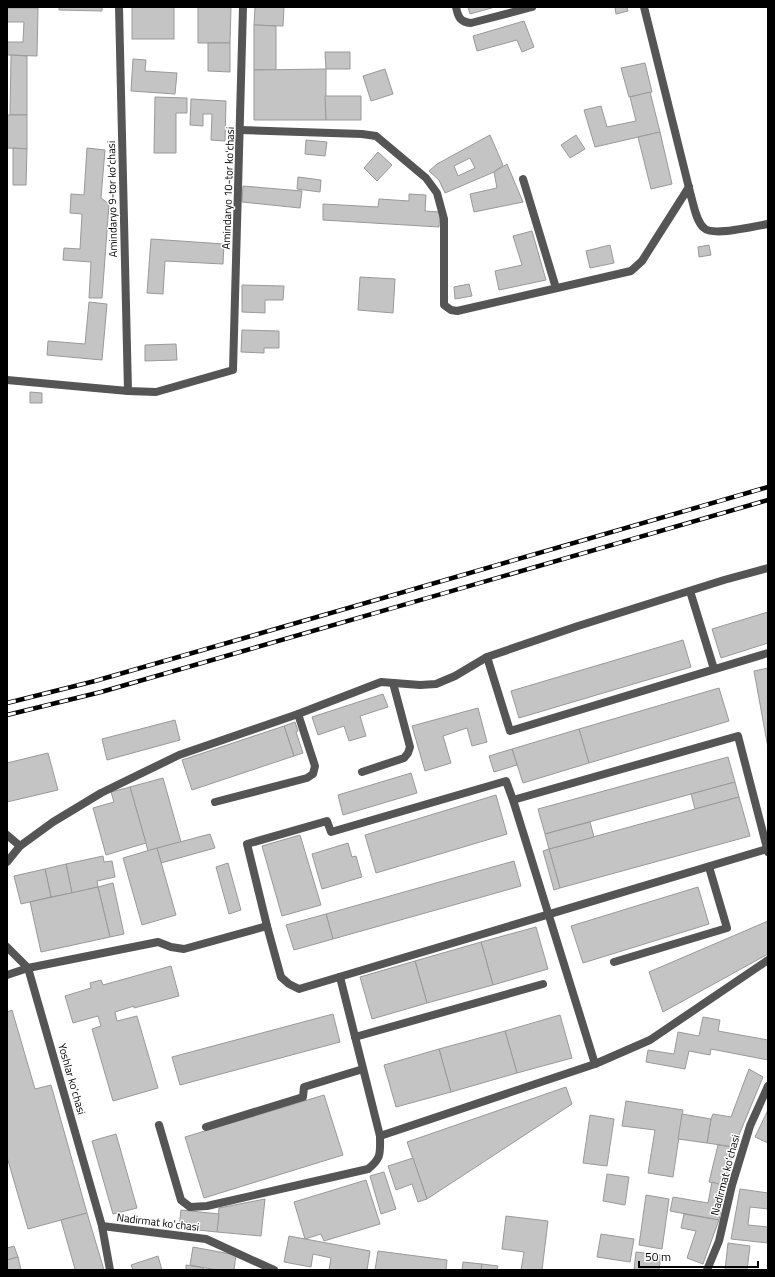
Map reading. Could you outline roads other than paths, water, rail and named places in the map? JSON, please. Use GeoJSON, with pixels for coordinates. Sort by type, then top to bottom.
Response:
{"type":"FeatureCollection","features":[{"type":"Feature","properties":{"kind":"street","name":"Amindaryo 9-tor koʻchasi"},"geometry":{"type":"LineString","coordinates":[[119,7],[128,391]]}},
{"type":"Feature","properties":{"kind":"street","name":"Amindaryo 10-tor koʻchasi"},"geometry":{"type":"LineString","coordinates":[[128,391],[156,392],[233,370],[241,130],[243,7]]}},
{"type":"Feature","properties":{"kind":"street"},"geometry":{"type":"LineString","coordinates":[[456,7],[458,18],[463,22],[471,23],[532,7]]}},
{"type":"Feature","properties":{"kind":"street"},"geometry":{"type":"LineString","coordinates":[[644,7],[688,187],[697,217],[704,228],[713,233],[768,224]]}},
{"type":"Feature","properties":{"kind":"street"},"geometry":{"type":"LineString","coordinates":[[241,130],[362,134],[376,136],[426,178],[437,192],[444,219],[444,305],[447,308],[457,311],[631,271],[642,261],[688,187]]}},
{"type":"Feature","properties":{"kind":"street"},"geometry":{"type":"LineString","coordinates":[[522,179],[556,288]]}},
{"type":"Feature","properties":{"kind":"street"},"geometry":{"type":"LineString","coordinates":[[7,380],[128,391]]}},
{"type":"Feature","properties":{"kind":"street"},"geometry":{"type":"LineString","coordinates":[[7,862],[20,846],[53,822],[101,793],[179,755],[298,714],[381,682],[420,685],[436,684],[455,676],[487,657],[690,590],[768,568]]}},
{"type":"Feature","properties":{"kind":"street"},"geometry":{"type":"LineString","coordinates":[[690,590],[714,669]]}},
{"type":"Feature","properties":{"kind":"street"},"geometry":{"type":"LineString","coordinates":[[487,657],[510,731],[768,653]]}},
{"type":"Feature","properties":{"kind":"street"},"geometry":{"type":"LineString","coordinates":[[362,772],[404,758],[408,753],[410,747],[393,682]]}},
{"type":"Feature","properties":{"kind":"street"},"geometry":{"type":"LineString","coordinates":[[215,802],[307,778],[313,774],[315,766],[298,714]]}},
{"type":"Feature","properties":{"kind":"street"},"geometry":{"type":"LineString","coordinates":[[513,800],[738,736],[768,851],[548,914],[299,989],[289,984],[282,977],[246,844],[327,821],[332,832],[506,781],[513,800],[548,914],[594,1064]]}},
{"type":"Feature","properties":{"kind":"street"},"geometry":{"type":"LineString","coordinates":[[7,835],[20,846]]}},
{"type":"Feature","properties":{"kind":"street"},"geometry":{"type":"LineString","coordinates":[[614,962],[727,928],[709,867]]}},
{"type":"Feature","properties":{"kind":"street"},"geometry":{"type":"LineString","coordinates":[[7,975],[28,968],[158,942],[171,947],[184,949],[267,926]]}},
{"type":"Feature","properties":{"kind":"street","name":"Yoshlar koʻchasi"},"geometry":{"type":"LineString","coordinates":[[7,947],[28,968],[102,1226]]}},
{"type":"Feature","properties":{"kind":"street"},"geometry":{"type":"LineString","coordinates":[[380,1136],[594,1064],[650,1040],[768,960]]}},
{"type":"Feature","properties":{"kind":"street"},"geometry":{"type":"LineString","coordinates":[[159,1125],[181,1200],[190,1207],[206,1206],[368,1169],[378,1161],[380,1136],[340,977]]}},
{"type":"Feature","properties":{"kind":"street"},"geometry":{"type":"LineString","coordinates":[[355,1037],[543,984]]}},
{"type":"Feature","properties":{"kind":"street"},"geometry":{"type":"LineString","coordinates":[[206,1127],[303,1097],[304,1086],[363,1069]]}},
{"type":"Feature","properties":{"kind":"street","name":"Nadirmat koʻchasi"},"geometry":{"type":"LineString","coordinates":[[707,1270],[719,1241],[732,1185],[750,1126],[768,1086]]}},
{"type":"Feature","properties":{"kind":"street","name":"Nadirmat koʻchasi"},"geometry":{"type":"LineString","coordinates":[[110,1270],[102,1226],[206,1239],[274,1270]]}},
{"type":"Feature","properties":{"kind":"railway"},"geometry":{"type":"LineString","coordinates":[[7,703],[95,681],[768,487]]}},
{"type":"Feature","properties":{"kind":"railway"},"geometry":{"type":"LineString","coordinates":[[7,715],[101,692],[768,500]]}}]}
